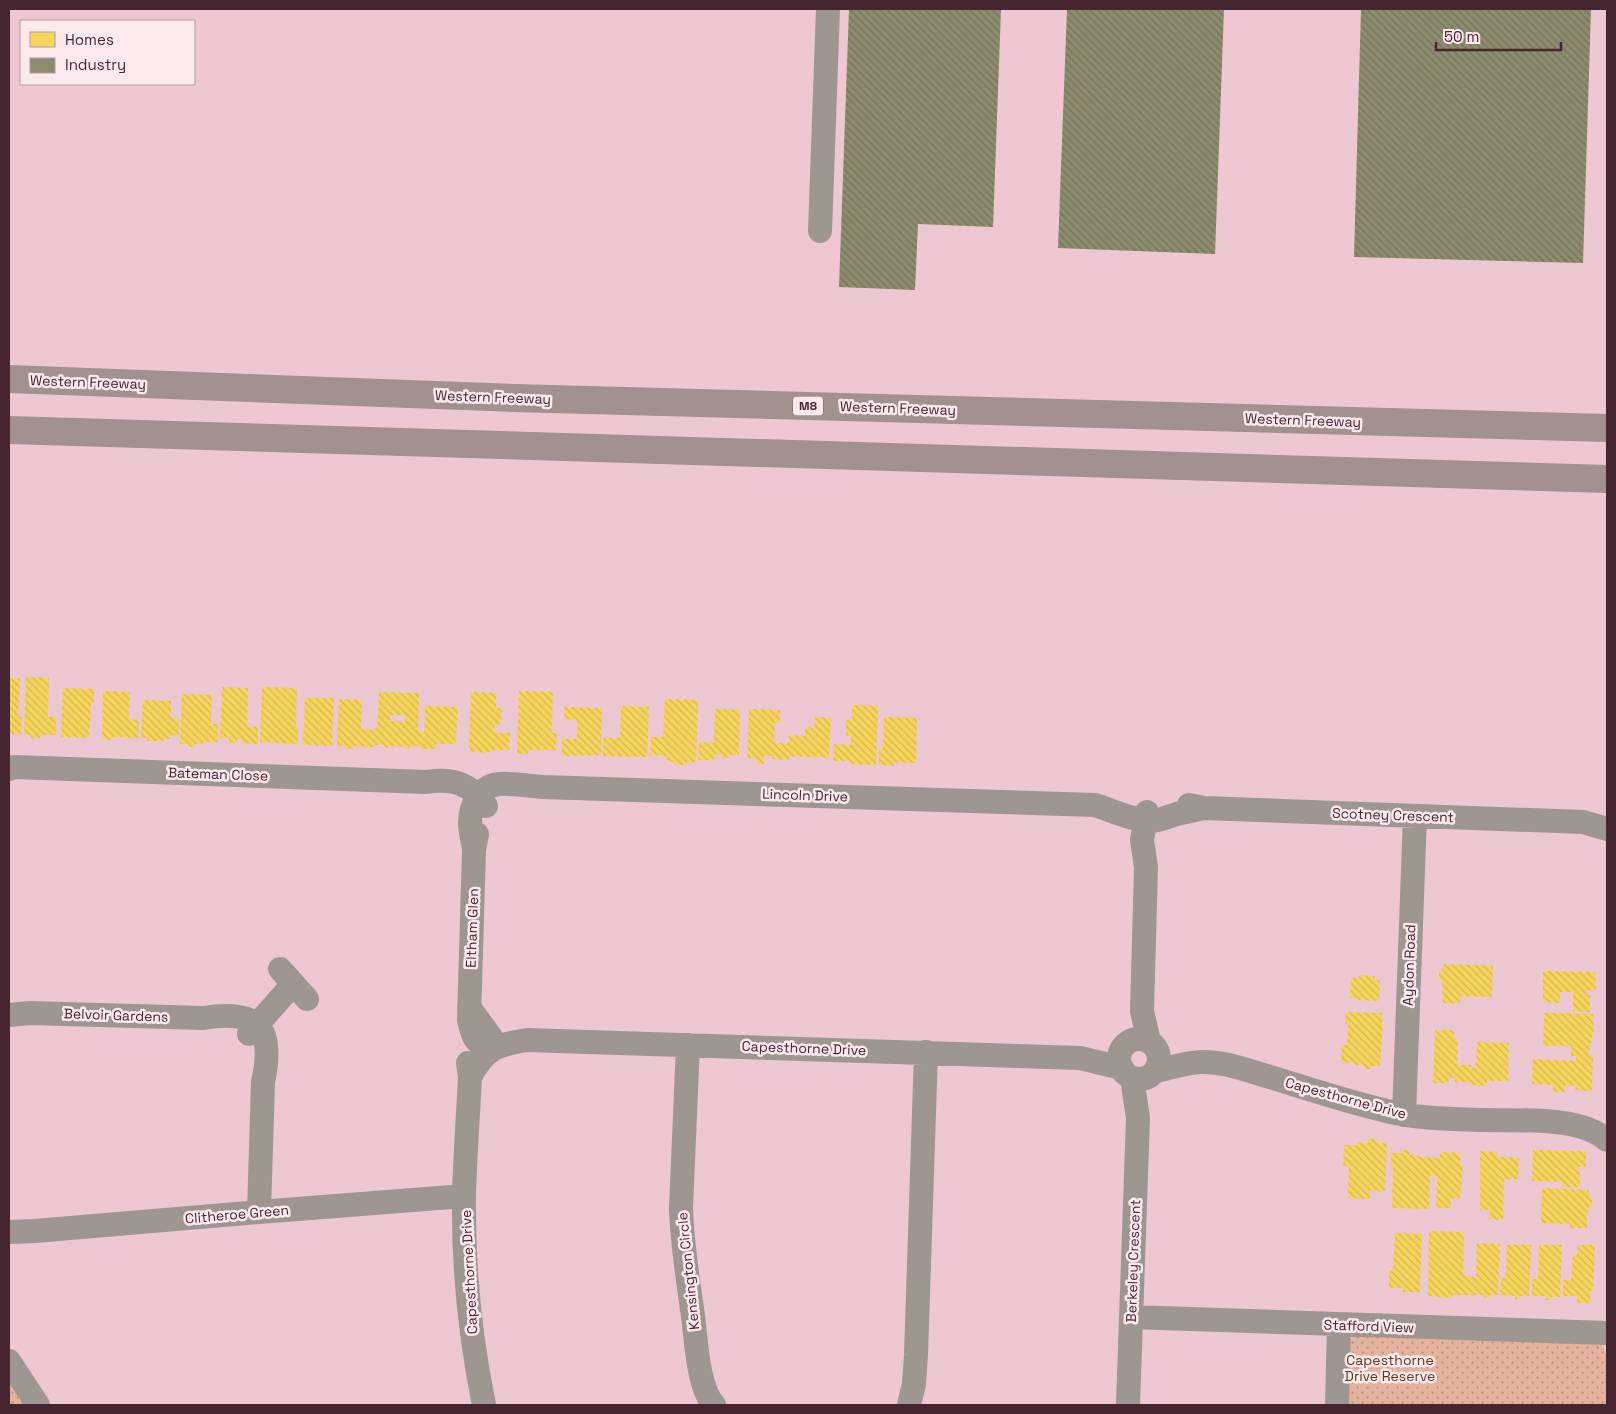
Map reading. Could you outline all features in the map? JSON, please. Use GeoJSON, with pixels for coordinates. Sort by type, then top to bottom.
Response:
{"type":"FeatureCollection","features":[{"type":"Feature","properties":{"kind":"highway","name":"Western Freeway"},"geometry":{"type":"LineString","coordinates":[[9,379],[514,398],[1607,428]]}},
{"type":"Feature","properties":{"kind":"highway"},"geometry":{"type":"LineString","coordinates":[[9,430],[1607,478]]}},
{"type":"Feature","properties":{"kind":"street"},"geometry":{"type":"LineString","coordinates":[[820,230],[828,9]]}},
{"type":"Feature","properties":{"kind":"street","name":"Bateman Close"},"geometry":{"type":"LineString","coordinates":[[9,769],[426,782],[447,789],[466,800],[479,801]]}},
{"type":"Feature","properties":{"kind":"street","name":"Lincoln Drive"},"geometry":{"type":"LineString","coordinates":[[479,801],[493,798],[516,785],[1095,805],[1114,801],[1147,818]]}},
{"type":"Feature","properties":{"kind":"street","name":"Eltham Glen"},"geometry":{"type":"LineString","coordinates":[[479,801],[479,824],[474,850],[469,1007],[486,1044]]}},
{"type":"Feature","properties":{"kind":"street","name":"Scotney Crescent"},"geometry":{"type":"LineString","coordinates":[[1147,818],[1176,804],[1204,808],[1415,816],[1583,822],[1607,820]]}},
{"type":"Feature","properties":{"kind":"street","name":"Aydon Road"},"geometry":{"type":"LineString","coordinates":[[1404,1115],[1415,816]]}},
{"type":"Feature","properties":{"kind":"street","name":"Berkeley Crescent"},"geometry":{"type":"LineString","coordinates":[[1128,1405],[1146,867],[1151,842],[1147,818]]}},
{"type":"Feature","properties":{"kind":"street","name":"Scotney Crescent"},"geometry":{"type":"LineString","coordinates":[[1583,822],[1607,829]]}},
{"type":"Feature","properties":{"kind":"street"},"geometry":{"type":"LineString","coordinates":[[259,1212],[263,1082],[253,1030],[294,984]]}},
{"type":"Feature","properties":{"kind":"street","name":"Belvoir Gardens"},"geometry":{"type":"LineString","coordinates":[[16,1012],[203,1018],[253,1030]]}},
{"type":"Feature","properties":{"kind":"street","name":"Capesthorne Drive"},"geometry":{"type":"LineString","coordinates":[[484,1405],[471,1328],[467,1286],[464,1196],[470,1077],[481,1058],[486,1044],[498,1046],[528,1040],[1199,1062],[1228,1065],[1362,1105],[1404,1115],[1448,1119],[1556,1123],[1584,1128],[1606,1128]]}},
{"type":"Feature","properties":{"kind":"street","name":"Kensington Circle"},"geometry":{"type":"LineString","coordinates":[[688,1045],[681,1208],[682,1235],[700,1369],[706,1393],[714,1405]]}},
{"type":"Feature","properties":{"kind":"street"},"geometry":{"type":"LineString","coordinates":[[909,1405],[914,1384],[916,1355],[926,1052]]}},
{"type":"Feature","properties":{"kind":"street","name":"Clitheroe Green"},"geometry":{"type":"LineString","coordinates":[[9,1232],[464,1196]]}},
{"type":"Feature","properties":{"kind":"street","name":"Stafford View"},"geometry":{"type":"LineString","coordinates":[[1131,1317],[1607,1333]]}},
{"type":"Feature","properties":{"kind":"street"},"geometry":{"type":"LineString","coordinates":[[1337,1405],[1340,1325]]}},
{"type":"Feature","properties":{"kind":"street"},"geometry":{"type":"LineString","coordinates":[[9,1361],[38,1405]]}},
{"type":"Feature","properties":{"kind":"green space","name":"Capesthorne Drive Reserve"},"geometry":{"type":"Polygon","coordinates":[[[1358,1333],[1597,1342],[1602,1345],[1607,1355],[1606,1405],[1344,1405],[1350,1340],[1358,1333]]]}},
{"type":"Feature","properties":{"kind":"green space"},"geometry":{"type":"Polygon","coordinates":[[[9,1374],[29,1405],[9,1405],[9,1374]]]}},
{"type":"Feature","properties":{"kind":"building: Homes"},"geometry":{"type":"Polygon","coordinates":[[[26,677],[49,678],[48,717],[56,717],[56,735],[40,735],[40,738],[31,738],[31,735],[24,735],[26,677]]]}},
{"type":"Feature","properties":{"kind":"building: Homes"},"geometry":{"type":"Polygon","coordinates":[[[9,678],[20,678],[18,716],[22,717],[21,734],[9,734],[9,678]]]}},
{"type":"Feature","properties":{"kind":"building: Homes"},"geometry":{"type":"Polygon","coordinates":[[[222,687],[248,688],[247,726],[258,727],[258,744],[242,743],[242,739],[237,739],[237,743],[229,743],[229,738],[220,738],[222,687]]]}},
{"type":"Feature","properties":{"kind":"building: Homes"},"geometry":{"type":"Polygon","coordinates":[[[262,687],[297,688],[296,727],[298,727],[298,744],[260,742],[262,687]]]}},
{"type":"Feature","properties":{"kind":"building: Homes"},"geometry":{"type":"Polygon","coordinates":[[[63,688],[94,689],[94,703],[91,703],[89,738],[61,737],[63,688]]]}},
{"type":"Feature","properties":{"kind":"building: Homes"},"geometry":{"type":"Polygon","coordinates":[[[103,691],[130,692],[129,719],[139,720],[138,738],[114,737],[112,740],[102,739],[103,691]]]}},
{"type":"Feature","properties":{"kind":"building: Homes"},"geometry":{"type":"Polygon","coordinates":[[[519,691],[553,692],[552,733],[557,733],[556,750],[528,750],[528,754],[517,754],[519,691]]]}},
{"type":"Feature","properties":{"kind":"building: Homes"},"geometry":{"type":"Polygon","coordinates":[[[379,692],[419,693],[418,730],[420,732],[424,732],[425,706],[458,707],[456,744],[436,744],[435,749],[420,749],[420,746],[410,746],[410,749],[405,749],[405,746],[388,745],[388,748],[384,748],[384,745],[374,745],[374,747],[353,746],[353,749],[346,749],[346,746],[337,746],[339,699],[362,700],[361,729],[377,729],[379,692]],[[390,715],[390,721],[405,722],[405,715],[390,715]]]}},
{"type":"Feature","properties":{"kind":"building: Homes"},"geometry":{"type":"Polygon","coordinates":[[[471,692],[496,693],[496,708],[502,708],[501,724],[495,724],[495,733],[510,733],[509,750],[494,750],[494,752],[485,753],[469,751],[471,692]]]}},
{"type":"Feature","properties":{"kind":"building: Homes"},"geometry":{"type":"Polygon","coordinates":[[[182,694],[212,695],[211,724],[218,724],[218,742],[203,742],[203,744],[194,744],[194,747],[188,747],[188,744],[180,744],[182,694]]]}},
{"type":"Feature","properties":{"kind":"building: Homes"},"geometry":{"type":"Polygon","coordinates":[[[305,698],[334,698],[332,746],[303,745],[305,698]]]}},
{"type":"Feature","properties":{"kind":"building: Homes"},"geometry":{"type":"Polygon","coordinates":[[[665,699],[698,700],[696,762],[687,762],[687,765],[675,765],[675,762],[667,762],[667,756],[650,755],[651,737],[663,737],[665,699]]]}},
{"type":"Feature","properties":{"kind":"building: Homes"},"geometry":{"type":"Polygon","coordinates":[[[143,700],[171,701],[171,718],[179,719],[179,736],[170,735],[170,739],[164,739],[163,741],[147,741],[147,738],[141,738],[143,700]]]}},
{"type":"Feature","properties":{"kind":"building: Homes"},"geometry":{"type":"Polygon","coordinates":[[[852,705],[878,706],[876,765],[850,764],[850,761],[833,761],[834,744],[851,745],[851,736],[846,735],[846,720],[852,720],[852,705]]]}},
{"type":"Feature","properties":{"kind":"building: Homes"},"geometry":{"type":"Polygon","coordinates":[[[621,706],[649,707],[647,757],[603,756],[603,738],[620,738],[621,706]]]}},
{"type":"Feature","properties":{"kind":"building: Homes"},"geometry":{"type":"Polygon","coordinates":[[[564,707],[602,708],[601,755],[562,756],[562,739],[577,739],[577,720],[564,719],[564,707]]]}},
{"type":"Feature","properties":{"kind":"building: Homes"},"geometry":{"type":"Polygon","coordinates":[[[715,709],[740,710],[739,755],[729,755],[729,758],[722,758],[722,755],[714,754],[714,760],[698,760],[699,742],[714,743],[715,709]]]}},
{"type":"Feature","properties":{"kind":"building: Homes"},"geometry":{"type":"Polygon","coordinates":[[[749,709],[780,710],[780,723],[775,722],[774,743],[789,743],[789,735],[805,736],[805,727],[814,728],[815,717],[831,718],[829,758],[789,756],[789,760],[772,759],[772,756],[764,756],[764,764],[757,764],[758,759],[747,758],[749,709]]]}},
{"type":"Feature","properties":{"kind":"building: Homes"},"geometry":{"type":"Polygon","coordinates":[[[884,717],[917,718],[916,763],[894,762],[894,766],[879,765],[879,748],[883,748],[884,717]]]}},
{"type":"Feature","properties":{"kind":"building: Homes"},"geometry":{"type":"Polygon","coordinates":[[[1443,964],[1493,966],[1492,997],[1460,996],[1460,1003],[1443,1003],[1442,979],[1439,979],[1439,973],[1442,973],[1443,964]]]}},
{"type":"Feature","properties":{"kind":"building: Homes"},"geometry":{"type":"Polygon","coordinates":[[[1543,971],[1595,972],[1596,990],[1586,990],[1586,994],[1590,995],[1590,1012],[1573,1011],[1573,992],[1560,992],[1560,1003],[1543,1002],[1543,971]]]}},
{"type":"Feature","properties":{"kind":"building: Homes"},"geometry":{"type":"Polygon","coordinates":[[[1359,975],[1375,976],[1375,980],[1380,980],[1379,1001],[1350,998],[1351,978],[1359,978],[1359,975]]]}},
{"type":"Feature","properties":{"kind":"building: Homes"},"geometry":{"type":"Polygon","coordinates":[[[1346,1012],[1382,1013],[1380,1066],[1371,1066],[1371,1069],[1364,1069],[1365,1065],[1341,1062],[1342,1045],[1347,1045],[1348,1023],[1345,1024],[1346,1012]]]}},
{"type":"Feature","properties":{"kind":"building: Homes"},"geometry":{"type":"Polygon","coordinates":[[[1544,1013],[1593,1014],[1594,1035],[1592,1034],[1589,1056],[1593,1057],[1592,1091],[1575,1090],[1576,1086],[1565,1085],[1565,1092],[1553,1092],[1553,1085],[1532,1084],[1533,1059],[1576,1061],[1576,1056],[1571,1056],[1571,1046],[1543,1046],[1544,1013]]]}},
{"type":"Feature","properties":{"kind":"building: Homes"},"geometry":{"type":"Polygon","coordinates":[[[1435,1030],[1454,1030],[1454,1039],[1458,1039],[1457,1065],[1471,1065],[1471,1068],[1476,1068],[1477,1042],[1509,1043],[1508,1081],[1487,1081],[1487,1086],[1470,1085],[1470,1082],[1455,1082],[1455,1078],[1449,1078],[1448,1083],[1433,1083],[1435,1030]]]}},
{"type":"Feature","properties":{"kind":"building: Homes"},"geometry":{"type":"Polygon","coordinates":[[[1368,1139],[1377,1139],[1377,1143],[1387,1143],[1385,1191],[1370,1190],[1370,1199],[1348,1198],[1349,1166],[1343,1166],[1344,1145],[1357,1145],[1357,1142],[1368,1143],[1368,1139]]]}},
{"type":"Feature","properties":{"kind":"building: Homes"},"geometry":{"type":"Polygon","coordinates":[[[1402,1150],[1409,1150],[1409,1155],[1419,1157],[1440,1158],[1440,1152],[1460,1153],[1460,1166],[1463,1166],[1460,1199],[1451,1198],[1451,1208],[1436,1208],[1437,1177],[1433,1177],[1433,1174],[1430,1174],[1429,1209],[1392,1208],[1393,1166],[1391,1166],[1391,1153],[1402,1153],[1402,1150]]]}},
{"type":"Feature","properties":{"kind":"building: Homes"},"geometry":{"type":"Polygon","coordinates":[[[1533,1150],[1586,1151],[1586,1167],[1578,1167],[1577,1172],[1580,1172],[1580,1187],[1562,1187],[1563,1182],[1532,1181],[1533,1150]]]}},
{"type":"Feature","properties":{"kind":"building: Homes"},"geometry":{"type":"Polygon","coordinates":[[[1480,1151],[1497,1152],[1497,1157],[1519,1158],[1518,1179],[1504,1179],[1503,1220],[1489,1219],[1490,1210],[1480,1210],[1480,1151]]]}},
{"type":"Feature","properties":{"kind":"building: Homes"},"geometry":{"type":"Polygon","coordinates":[[[1542,1188],[1589,1190],[1589,1197],[1592,1197],[1592,1206],[1589,1206],[1589,1213],[1587,1212],[1587,1228],[1570,1228],[1570,1224],[1541,1223],[1542,1188]]]}},
{"type":"Feature","properties":{"kind":"building: Homes"},"geometry":{"type":"Polygon","coordinates":[[[1429,1231],[1464,1232],[1463,1275],[1470,1277],[1476,1278],[1477,1243],[1500,1244],[1498,1295],[1490,1295],[1489,1298],[1484,1297],[1484,1295],[1452,1295],[1452,1298],[1428,1296],[1429,1231]]]}},
{"type":"Feature","properties":{"kind":"building: Homes"},"geometry":{"type":"Polygon","coordinates":[[[1395,1233],[1422,1234],[1420,1292],[1403,1292],[1403,1288],[1389,1288],[1389,1271],[1393,1271],[1395,1233]]]}},
{"type":"Feature","properties":{"kind":"building: Homes"},"geometry":{"type":"Polygon","coordinates":[[[1507,1245],[1531,1245],[1529,1296],[1520,1296],[1520,1299],[1515,1299],[1515,1296],[1500,1295],[1501,1278],[1506,1278],[1507,1245]]]}},
{"type":"Feature","properties":{"kind":"building: Homes"},"geometry":{"type":"Polygon","coordinates":[[[1539,1245],[1562,1245],[1560,1297],[1551,1297],[1551,1300],[1546,1300],[1546,1296],[1532,1296],[1532,1279],[1538,1279],[1539,1245]]]}},
{"type":"Feature","properties":{"kind":"building: Homes"},"geometry":{"type":"Polygon","coordinates":[[[1578,1245],[1595,1245],[1593,1291],[1590,1291],[1590,1303],[1577,1303],[1577,1296],[1563,1296],[1563,1280],[1571,1280],[1573,1255],[1577,1255],[1578,1245]]]}},
{"type":"Feature","properties":{"kind":"building: Industry"},"geometry":{"type":"Polygon","coordinates":[[[849,9],[1001,9],[993,227],[918,224],[915,290],[839,287],[849,9]]]}},
{"type":"Feature","properties":{"kind":"building: Industry"},"geometry":{"type":"Polygon","coordinates":[[[1067,9],[1224,9],[1215,254],[1058,248],[1067,9]]]}},
{"type":"Feature","properties":{"kind":"building: Industry"},"geometry":{"type":"Polygon","coordinates":[[[1361,9],[1591,9],[1583,263],[1354,257],[1361,9]]]}}]}
